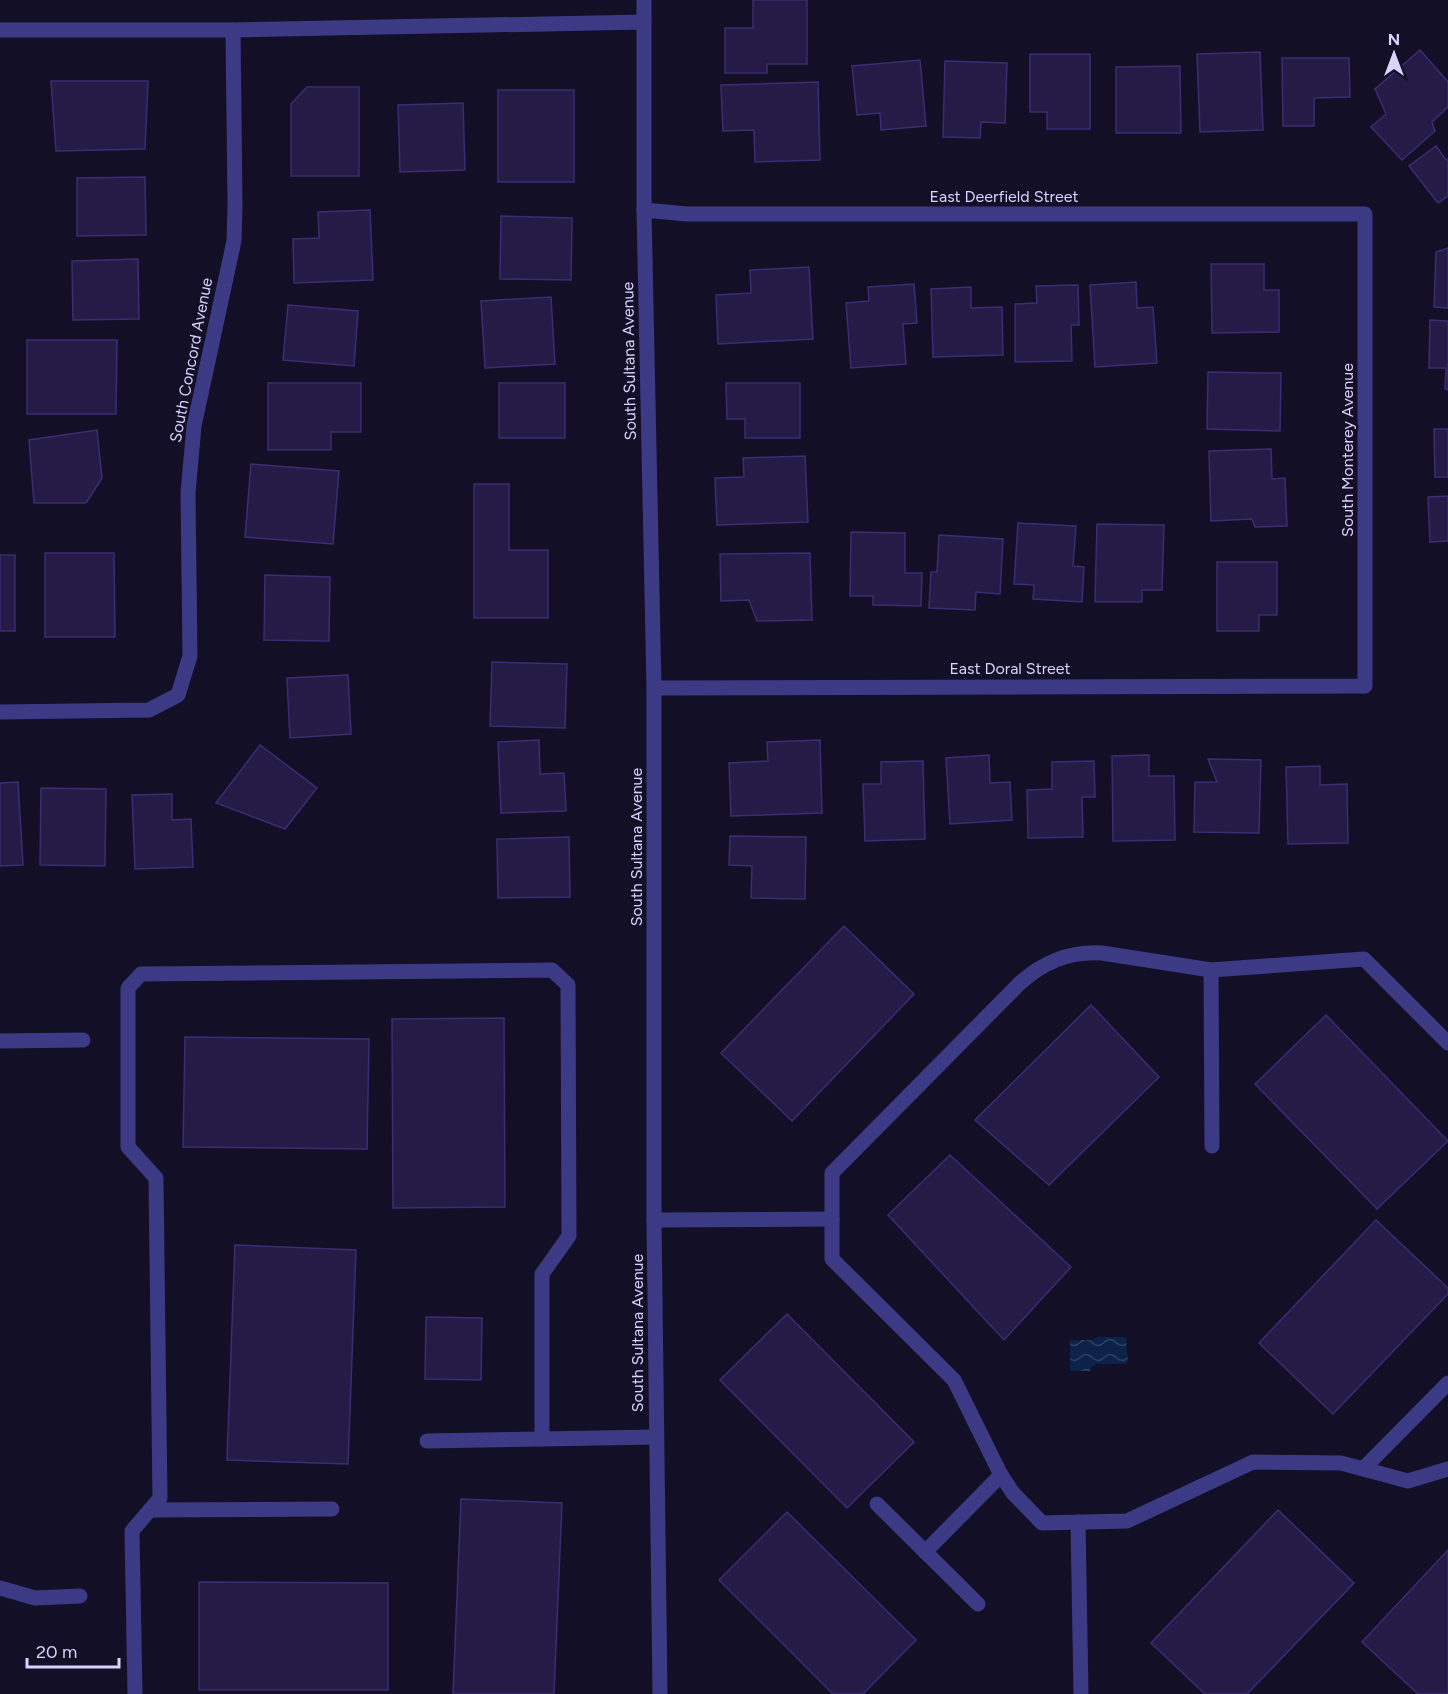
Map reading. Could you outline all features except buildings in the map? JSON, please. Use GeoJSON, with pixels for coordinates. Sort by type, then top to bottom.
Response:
{"type":"FeatureCollection","features":[{"type":"Feature","properties":{"kind":"street","name":"South Sultana Avenue"},"geometry":{"type":"LineString","coordinates":[[644,0],[644,210],[654,688],[654,1220],[660,1694]]}},
{"type":"Feature","properties":{"kind":"street"},"geometry":{"type":"LineString","coordinates":[[0,30],[233,30],[644,22]]}},
{"type":"Feature","properties":{"kind":"street","name":"South Concord Avenue"},"geometry":{"type":"LineString","coordinates":[[0,712],[149,710],[178,695],[190,656],[188,493],[194,426],[234,241],[233,30]]}},
{"type":"Feature","properties":{"kind":"street","name":"East Deerfield Street"},"geometry":{"type":"LineString","coordinates":[[644,210],[687,214],[1365,214]]}},
{"type":"Feature","properties":{"kind":"street","name":"South Monterey Avenue"},"geometry":{"type":"LineString","coordinates":[[1365,214],[1365,686]]}},
{"type":"Feature","properties":{"kind":"street","name":"East Doral Street"},"geometry":{"type":"LineString","coordinates":[[654,688],[1365,686]]}},
{"type":"Feature","properties":{"kind":"street"},"geometry":{"type":"LineString","coordinates":[[1448,1043],[1364,959],[1211,970],[1094,953],[1066,956],[1038,969],[1019,984],[832,1173],[832,1259],[954,1380],[1001,1475],[1013,1493],[1042,1523],[1127,1521],[1253,1462],[1341,1463],[1408,1481],[1448,1469]]}},
{"type":"Feature","properties":{"kind":"street"},"geometry":{"type":"LineString","coordinates":[[135,1694],[132,1531],[160,1498],[156,1178],[128,1147],[128,988],[141,974],[552,970],[568,985],[569,1236],[542,1274],[542,1439]]}},
{"type":"Feature","properties":{"kind":"street"},"geometry":{"type":"LineString","coordinates":[[1211,970],[1212,1146]]}},
{"type":"Feature","properties":{"kind":"street"},"geometry":{"type":"LineString","coordinates":[[0,1041],[83,1040]]}},
{"type":"Feature","properties":{"kind":"street"},"geometry":{"type":"LineString","coordinates":[[654,1220],[832,1219]]}},
{"type":"Feature","properties":{"kind":"street"},"geometry":{"type":"LineString","coordinates":[[1363,1469],[1448,1383]]}},
{"type":"Feature","properties":{"kind":"street"},"geometry":{"type":"LineString","coordinates":[[427,1441],[656,1437]]}},
{"type":"Feature","properties":{"kind":"street"},"geometry":{"type":"LineString","coordinates":[[925,1552],[1001,1475]]}},
{"type":"Feature","properties":{"kind":"street"},"geometry":{"type":"LineString","coordinates":[[877,1504],[978,1604]]}},
{"type":"Feature","properties":{"kind":"street"},"geometry":{"type":"LineString","coordinates":[[150,1510],[332,1509]]}},
{"type":"Feature","properties":{"kind":"street"},"geometry":{"type":"LineString","coordinates":[[1078,1522],[1081,1694]]}},
{"type":"Feature","properties":{"kind":"street"},"geometry":{"type":"LineString","coordinates":[[0,1588],[35,1598],[80,1596]]}},
{"type":"Feature","properties":{"kind":"water"},"geometry":{"type":"Polygon","coordinates":[[[1097,1337],[1126,1337],[1128,1361],[1126,1364],[1097,1364],[1090,1371],[1070,1371],[1070,1340],[1092,1340],[1097,1337]]]}}]}
